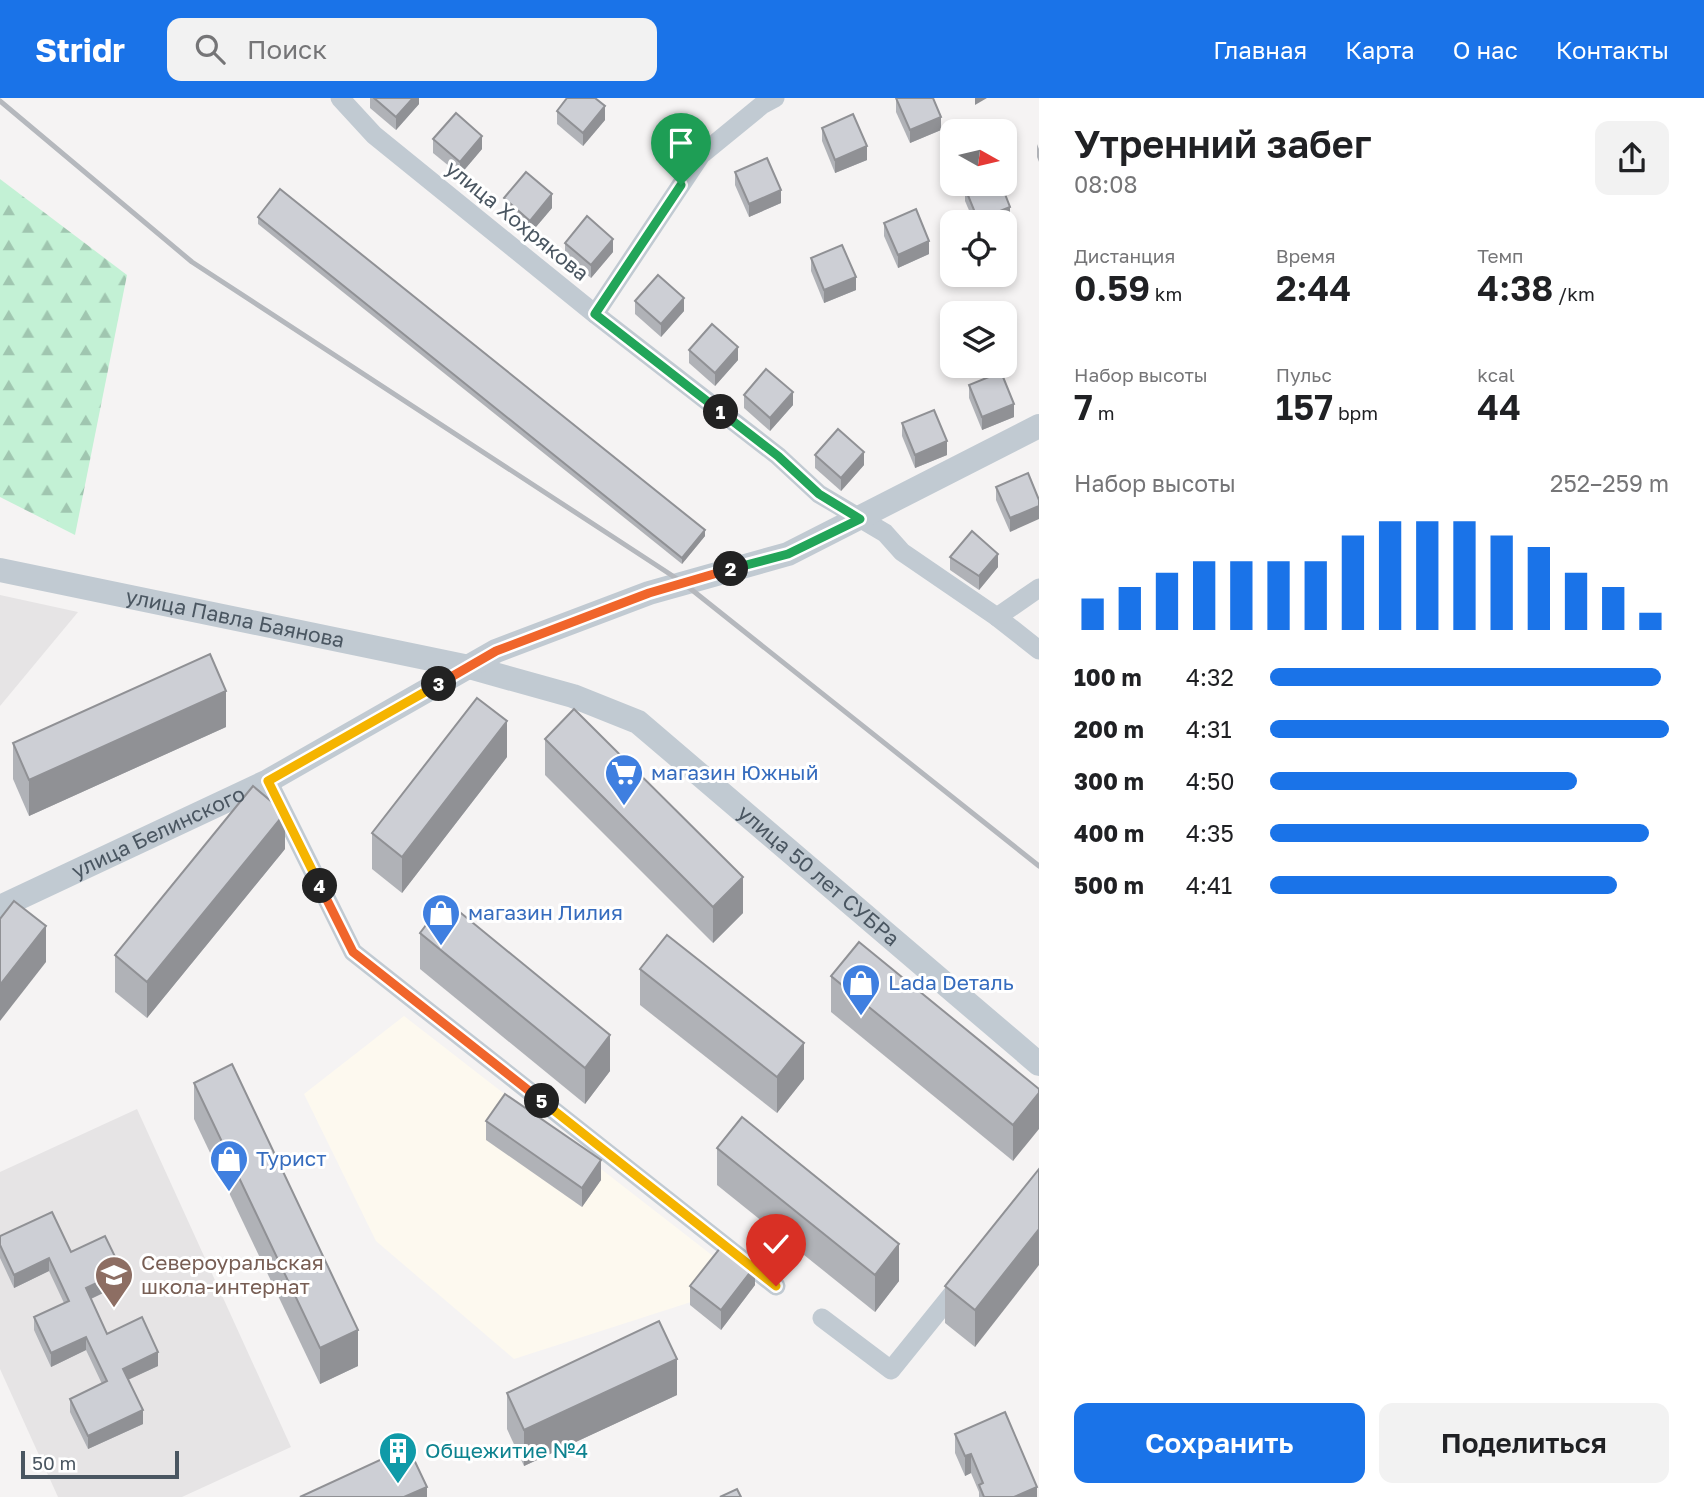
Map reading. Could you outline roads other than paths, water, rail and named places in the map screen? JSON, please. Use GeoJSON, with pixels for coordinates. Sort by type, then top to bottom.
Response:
{"type":"FeatureCollection","features":[{"type":"Feature","properties":{"kind":"street","name":"улица Хохрякова"},"geometry":{"type":"LineString","coordinates":[[340,98],[374,135],[595,314],[778,456],[819,494],[885,533],[902,552],[997,617],[1039,650]]}},
{"type":"Feature","properties":{"kind":"street"},"geometry":{"type":"LineString","coordinates":[[595,314],[701,155],[775,98]]}},
{"type":"Feature","properties":{"kind":"street","name":"улица Белинского"},"geometry":{"type":"LineString","coordinates":[[0,907],[268,781],[496,651],[649,593],[788,554],[1039,426]]}},
{"type":"Feature","properties":{"kind":"street","name":"улица Павла Баянова"},"geometry":{"type":"LineString","coordinates":[[0,570],[469,667]]}},
{"type":"Feature","properties":{"kind":"street"},"geometry":{"type":"LineString","coordinates":[[997,617],[1039,588]]}},
{"type":"Feature","properties":{"kind":"street","name":"улица 50 лет СУБРа"},"geometry":{"type":"LineString","coordinates":[[469,667],[573,696],[638,722],[1039,1064]]}},
{"type":"Feature","properties":{"kind":"street"},"geometry":{"type":"LineString","coordinates":[[268,781],[353,952],[776,1286]]}},
{"type":"Feature","properties":{"kind":"street"},"geometry":{"type":"LineString","coordinates":[[822,1318],[891,1370],[975,1265]]}},
{"type":"Feature","properties":{"kind":"railway"},"geometry":{"type":"LineString","coordinates":[[0,101],[192,262],[682,582],[1039,866]]}},
{"type":"Feature","properties":{"kind":"place","name":"магазин Южный"},"geometry":{"type":"Point","coordinates":[624,807]}},
{"type":"Feature","properties":{"kind":"place","name":"магазин Лилия"},"geometry":{"type":"Point","coordinates":[441,947]}},
{"type":"Feature","properties":{"kind":"place","name":"Lada Dеталь"},"geometry":{"type":"Point","coordinates":[861,1017]}},
{"type":"Feature","properties":{"kind":"place","name":"Турист"},"geometry":{"type":"Point","coordinates":[229,1193]}},
{"type":"Feature","properties":{"kind":"place","name":"Североуральская школа-интернат"},"geometry":{"type":"Point","coordinates":[114,1309]}},
{"type":"Feature","properties":{"kind":"place","name":"Общежитие №4"},"geometry":{"type":"Point","coordinates":[398,1485]}}]}
